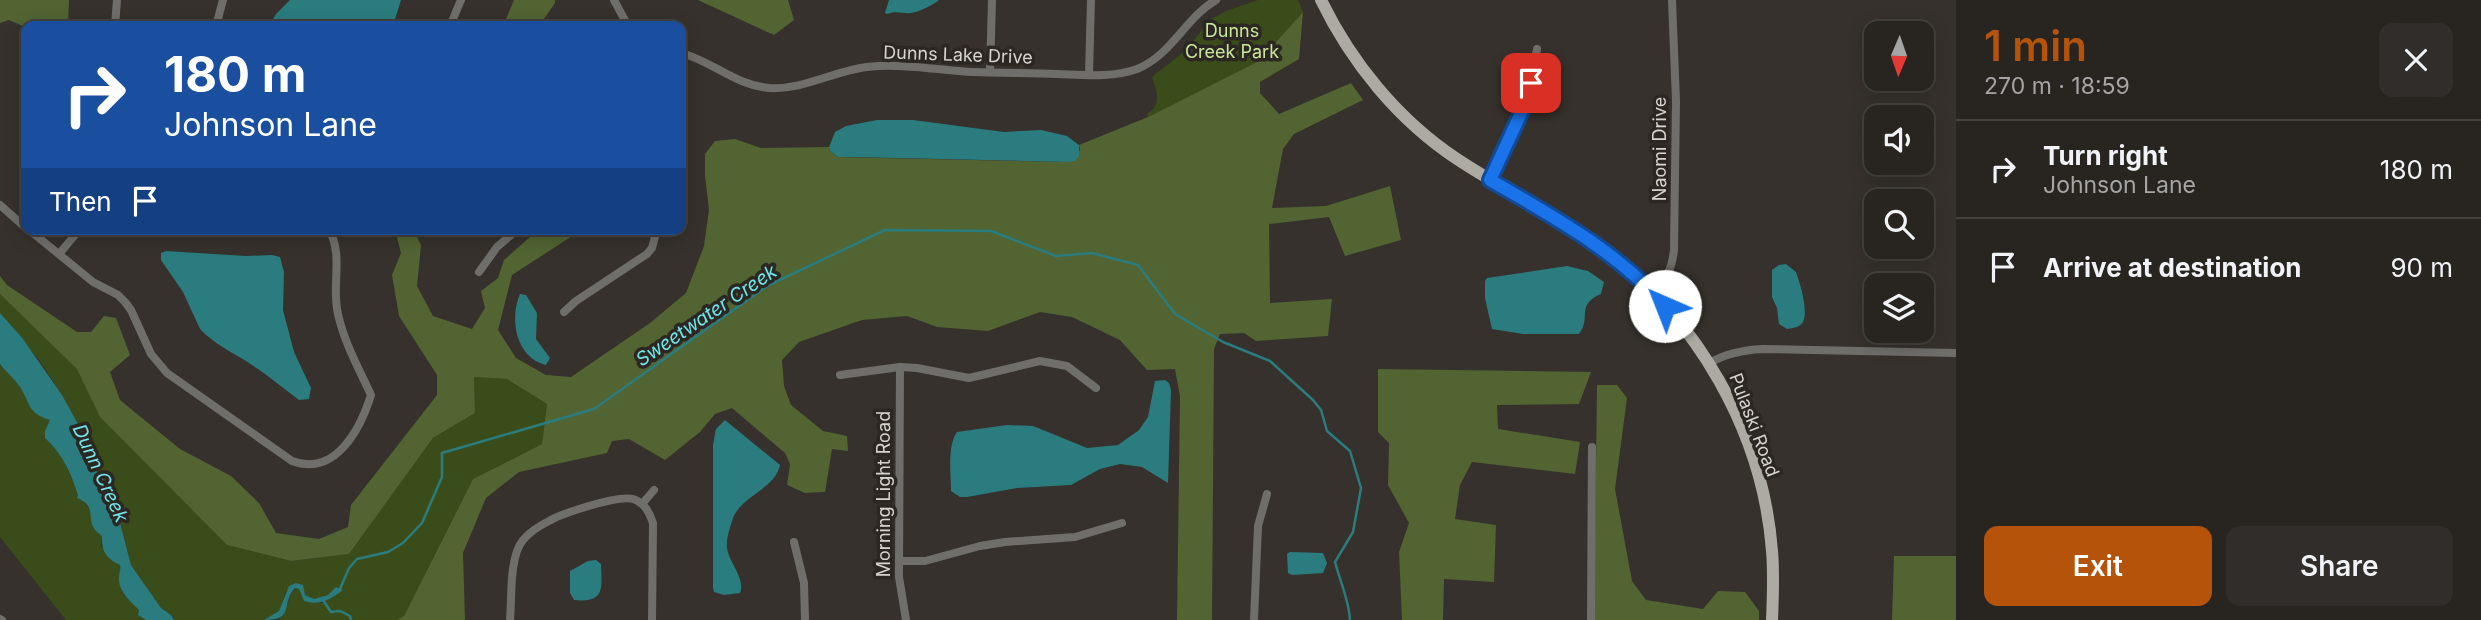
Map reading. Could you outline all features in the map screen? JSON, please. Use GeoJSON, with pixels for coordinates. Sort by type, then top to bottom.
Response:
{"type":"FeatureCollection","features":[{"type":"Feature","properties":{"kind":"main road","name":"Pulaski Road"},"geometry":{"type":"LineString","coordinates":[[1321,0],[1353,55],[1390,101],[1437,145],[1600,247],[1653,292],[1710,363],[1738,419],[1762,491],[1772,551],[1772,620]]}},
{"type":"Feature","properties":{"kind":"street"},"geometry":{"type":"LineString","coordinates":[[115,21],[117,0]]}},
{"type":"Feature","properties":{"kind":"street"},"geometry":{"type":"LineString","coordinates":[[217,21],[223,0]]}},
{"type":"Feature","properties":{"kind":"street"},"geometry":{"type":"LineString","coordinates":[[452,21],[461,0]]}},
{"type":"Feature","properties":{"kind":"street"},"geometry":{"type":"LineString","coordinates":[[614,0],[625,21]]}},
{"type":"Feature","properties":{"kind":"street"},"geometry":{"type":"LineString","coordinates":[[990,72],[992,0]]}},
{"type":"Feature","properties":{"kind":"street"},"geometry":{"type":"LineString","coordinates":[[1089,75],[1091,0]]}},
{"type":"Feature","properties":{"kind":"street","name":"Dunns Lake Drive"},"geometry":{"type":"LineString","coordinates":[[686,55],[735,80],[768,88],[804,85],[836,74],[866,68],[1118,74],[1144,65],[1162,54],[1193,17],[1216,0]]}},
{"type":"Feature","properties":{"kind":"street","name":"Naomi Drive"},"geometry":{"type":"LineString","coordinates":[[1653,292],[1669,274],[1674,250],[1676,87],[1672,0]]}},
{"type":"Feature","properties":{"kind":"street"},"geometry":{"type":"LineString","coordinates":[[1490,180],[1528,98],[1537,49]]}},
{"type":"Feature","properties":{"kind":"street"},"geometry":{"type":"LineString","coordinates":[[0,205],[21,223]]}},
{"type":"Feature","properties":{"kind":"street"},"geometry":{"type":"LineString","coordinates":[[36,235],[93,282],[125,302],[151,354],[167,373],[292,461],[315,466],[328,462],[338,454],[361,420],[371,395],[337,314],[338,258],[332,235]]}},
{"type":"Feature","properties":{"kind":"street"},"geometry":{"type":"LineString","coordinates":[[59,254],[75,235]]}},
{"type":"Feature","properties":{"kind":"street"},"geometry":{"type":"LineString","coordinates":[[479,272],[497,247],[510,235]]}},
{"type":"Feature","properties":{"kind":"street"},"geometry":{"type":"LineString","coordinates":[[564,312],[576,301],[647,254],[652,248],[655,235]]}},
{"type":"Feature","properties":{"kind":"street"},"geometry":{"type":"LineString","coordinates":[[1710,363],[1742,351],[1763,349],[1956,353]]}},
{"type":"Feature","properties":{"kind":"street"},"geometry":{"type":"LineString","coordinates":[[840,375],[917,368],[968,378],[1040,361],[1067,366],[1079,372],[1096,388]]}},
{"type":"Feature","properties":{"kind":"street","name":"Morning Light Road"},"geometry":{"type":"LineString","coordinates":[[900,368],[899,561],[901,596],[906,620]]}},
{"type":"Feature","properties":{"kind":"street"},"geometry":{"type":"LineString","coordinates":[[1591,620],[1592,447]]}},
{"type":"Feature","properties":{"kind":"street"},"geometry":{"type":"LineString","coordinates":[[315,466],[316,476]]}},
{"type":"Feature","properties":{"kind":"street"},"geometry":{"type":"LineString","coordinates":[[642,504],[654,490]]}},
{"type":"Feature","properties":{"kind":"street"},"geometry":{"type":"LineString","coordinates":[[1254,620],[1258,526],[1267,495]]}},
{"type":"Feature","properties":{"kind":"street"},"geometry":{"type":"LineString","coordinates":[[510,620],[515,559],[524,539],[549,520],[620,499],[631,499],[642,504],[649,510],[653,523],[652,620]]}},
{"type":"Feature","properties":{"kind":"street"},"geometry":{"type":"LineString","coordinates":[[899,561],[925,561],[1005,542],[1074,537],[1122,523]]}},
{"type":"Feature","properties":{"kind":"street"},"geometry":{"type":"LineString","coordinates":[[794,542],[804,583],[805,620]]}},
{"type":"Feature","properties":{"kind":"green space"},"geometry":{"type":"Polygon","coordinates":[[[0,0],[69,0],[68,21],[21,21],[21,25],[9,20],[0,23],[0,0]]]}},
{"type":"Feature","properties":{"kind":"green space"},"geometry":{"type":"Polygon","coordinates":[[[514,0],[555,0],[542,21],[505,21],[514,0]]]}},
{"type":"Feature","properties":{"kind":"green space"},"geometry":{"type":"Polygon","coordinates":[[[698,0],[788,0],[794,20],[774,35],[698,0]]]}},
{"type":"Feature","properties":{"kind":"green space","name":"Dunns Creek Park"},"geometry":{"type":"Polygon","coordinates":[[[1258,0],[1298,0],[1303,12],[1259,61],[1148,117],[1147,114],[1155,107],[1157,98],[1152,77],[1185,51],[1210,20],[1226,11],[1258,0]]]}},
{"type":"Feature","properties":{"kind":"green space"},"geometry":{"type":"Polygon","coordinates":[[[1303,12],[1299,59],[1260,82],[1260,93],[1279,114],[1351,83],[1363,100],[1294,134],[1283,149],[1272,208],[1326,206],[1390,186],[1401,240],[1345,256],[1329,217],[1269,224],[1270,303],[1332,299],[1328,336],[1256,341],[1244,333],[1220,334],[1214,349],[1212,620],[1177,620],[1180,396],[1175,369],[1147,370],[1120,340],[1072,317],[1040,312],[988,331],[937,327],[907,316],[862,320],[799,342],[782,360],[784,386],[791,405],[823,431],[847,436],[848,451],[832,449],[825,492],[805,493],[787,485],[790,464],[785,453],[732,408],[715,414],[700,432],[665,460],[629,439],[612,441],[607,453],[519,472],[486,498],[463,553],[465,620],[397,620],[404,616],[473,479],[542,444],[547,404],[507,379],[474,377],[475,413],[433,438],[349,554],[291,561],[227,545],[100,417],[77,369],[0,294],[0,276],[7,285],[77,332],[91,332],[104,316],[116,318],[130,355],[110,372],[120,400],[180,449],[231,476],[259,503],[276,533],[319,539],[348,527],[351,505],[437,395],[437,375],[399,316],[392,275],[401,253],[396,235],[416,235],[421,245],[417,286],[433,316],[472,329],[485,308],[481,291],[498,278],[504,260],[532,235],[574,235],[512,275],[498,330],[516,358],[546,375],[571,377],[650,323],[686,293],[704,246],[709,210],[705,154],[715,141],[735,139],[761,148],[829,147],[838,157],[1067,162],[1080,150],[1079,145],[1148,117],[1259,61],[1303,12]]]}},
{"type":"Feature","properties":{"kind":"green space"},"geometry":{"type":"Polygon","coordinates":[[[0,294],[78,369],[100,417],[227,545],[291,561],[349,554],[433,438],[475,413],[474,377],[507,379],[547,404],[542,444],[473,479],[404,616],[397,620],[278,620],[296,588],[304,601],[323,603],[342,590],[336,587],[328,595],[314,599],[305,595],[296,583],[286,592],[279,612],[264,620],[174,620],[161,608],[131,565],[118,515],[103,479],[97,472],[93,453],[82,439],[82,431],[39,360],[0,313],[0,294]]]}},
{"type":"Feature","properties":{"kind":"green space"},"geometry":{"type":"Polygon","coordinates":[[[0,364],[18,384],[34,411],[50,420],[45,438],[61,454],[79,495],[91,511],[93,527],[102,536],[101,546],[120,565],[122,592],[146,620],[66,620],[0,537],[0,364]]]}},
{"type":"Feature","properties":{"kind":"green space"},"geometry":{"type":"Polygon","coordinates":[[[1378,369],[1591,372],[1579,404],[1497,405],[1498,429],[1580,442],[1575,474],[1472,462],[1460,485],[1455,519],[1496,525],[1494,582],[1444,579],[1443,620],[1402,620],[1399,552],[1409,523],[1388,485],[1389,443],[1378,432],[1378,369]]]}},
{"type":"Feature","properties":{"kind":"green space"},"geometry":{"type":"Polygon","coordinates":[[[1597,385],[1617,385],[1627,398],[1615,489],[1632,581],[1646,600],[1703,609],[1718,591],[1745,592],[1759,611],[1759,620],[1594,620],[1597,385]]]}},
{"type":"Feature","properties":{"kind":"green space"},"geometry":{"type":"Polygon","coordinates":[[[1894,556],[1956,556],[1956,620],[1892,620],[1894,556]]]}},
{"type":"Feature","properties":{"kind":"water"},"geometry":{"type":"Polygon","coordinates":[[[290,0],[401,0],[395,21],[272,21],[290,0]]]}},
{"type":"Feature","properties":{"kind":"water"},"geometry":{"type":"Polygon","coordinates":[[[889,0],[939,0],[914,12],[887,14],[885,13],[889,0]]]}},
{"type":"Feature","properties":{"kind":"water"},"geometry":{"type":"Polygon","coordinates":[[[877,120],[913,120],[1004,132],[1041,130],[1067,136],[1079,145],[1079,156],[1075,161],[1067,162],[838,157],[830,151],[835,132],[846,126],[877,120]]]}},
{"type":"Feature","properties":{"kind":"water"},"geometry":{"type":"Polygon","coordinates":[[[166,251],[280,257],[284,272],[283,310],[294,352],[311,388],[309,399],[299,400],[200,329],[183,292],[161,260],[161,253],[166,251]]]}},
{"type":"Feature","properties":{"kind":"water"},"geometry":{"type":"Polygon","coordinates":[[[1786,264],[1796,272],[1805,309],[1803,322],[1798,327],[1787,329],[1779,324],[1772,297],[1772,270],[1786,264]]]}},
{"type":"Feature","properties":{"kind":"water"},"geometry":{"type":"Polygon","coordinates":[[[1567,266],[1588,271],[1604,282],[1601,294],[1593,298],[1586,307],[1583,328],[1579,334],[1523,334],[1492,329],[1485,298],[1487,278],[1567,266]]]}},
{"type":"Feature","properties":{"kind":"water"},"geometry":{"type":"Polygon","coordinates":[[[520,294],[526,295],[537,313],[536,339],[550,358],[546,365],[528,354],[518,336],[515,315],[520,294]]]}},
{"type":"Feature","properties":{"kind":"water"},"geometry":{"type":"Polygon","coordinates":[[[0,313],[23,339],[62,395],[82,431],[82,439],[93,453],[97,472],[103,479],[118,515],[131,565],[161,608],[174,620],[146,620],[138,615],[139,610],[123,591],[119,583],[120,565],[106,554],[102,536],[93,527],[89,507],[77,498],[65,464],[45,438],[50,420],[33,411],[20,387],[0,364],[0,313]]]}},
{"type":"Feature","properties":{"kind":"water"},"geometry":{"type":"Polygon","coordinates":[[[1165,380],[1171,390],[1168,483],[1142,467],[1120,464],[1100,469],[1071,485],[1017,488],[967,497],[960,497],[951,491],[951,452],[957,432],[1007,425],[1033,426],[1087,448],[1118,445],[1139,430],[1148,417],[1155,381],[1165,380]]]}},
{"type":"Feature","properties":{"kind":"water"},"geometry":{"type":"Polygon","coordinates":[[[725,420],[780,465],[771,481],[742,505],[732,521],[727,548],[741,588],[740,593],[724,595],[714,592],[713,588],[713,445],[716,429],[725,420]]]}},
{"type":"Feature","properties":{"kind":"water"},"geometry":{"type":"Polygon","coordinates":[[[1323,553],[1327,563],[1323,573],[1288,573],[1287,554],[1323,553]]]}},
{"type":"Feature","properties":{"kind":"water"},"geometry":{"type":"Polygon","coordinates":[[[596,560],[601,564],[600,592],[591,599],[574,600],[570,593],[570,571],[588,561],[596,560]]]}},
{"type":"Feature","properties":{"kind":"water"},"geometry":{"type":"Polygon","coordinates":[[[296,583],[303,585],[305,595],[314,599],[328,595],[336,587],[343,590],[329,599],[315,603],[304,601],[299,589],[295,588],[284,614],[264,620],[279,611],[289,586],[296,583]]]}},
{"type":"Feature","properties":{"kind":"waterway","name":"Sweetwater Creek"},"geometry":{"type":"LineString","coordinates":[[340,589],[349,568],[357,559],[388,552],[403,543],[422,523],[442,477],[442,453],[594,409],[767,286],[885,230],[991,231],[1056,256],[1092,253],[1138,265],[1175,314],[1223,342],[1270,361],[1313,400],[1321,410],[1327,431],[1350,451],[1361,488],[1353,532],[1335,562],[1350,620]]}},
{"type":"Feature","properties":{"kind":"waterway"},"geometry":{"type":"LineString","coordinates":[[323,600],[331,612],[340,611],[350,616],[351,620]]}},
{"type":"Feature","properties":{"kind":"route"},"geometry":{"type":"LineString","coordinates":[[1531,83],[1528,98],[1490,180],[1600,247],[1629,269],[1665,306]]}},
{"type":"Feature","properties":{"kind":"water label","name":"Dunn Creek"},"geometry":{"type":"Point","coordinates":[101,473]}}]}
